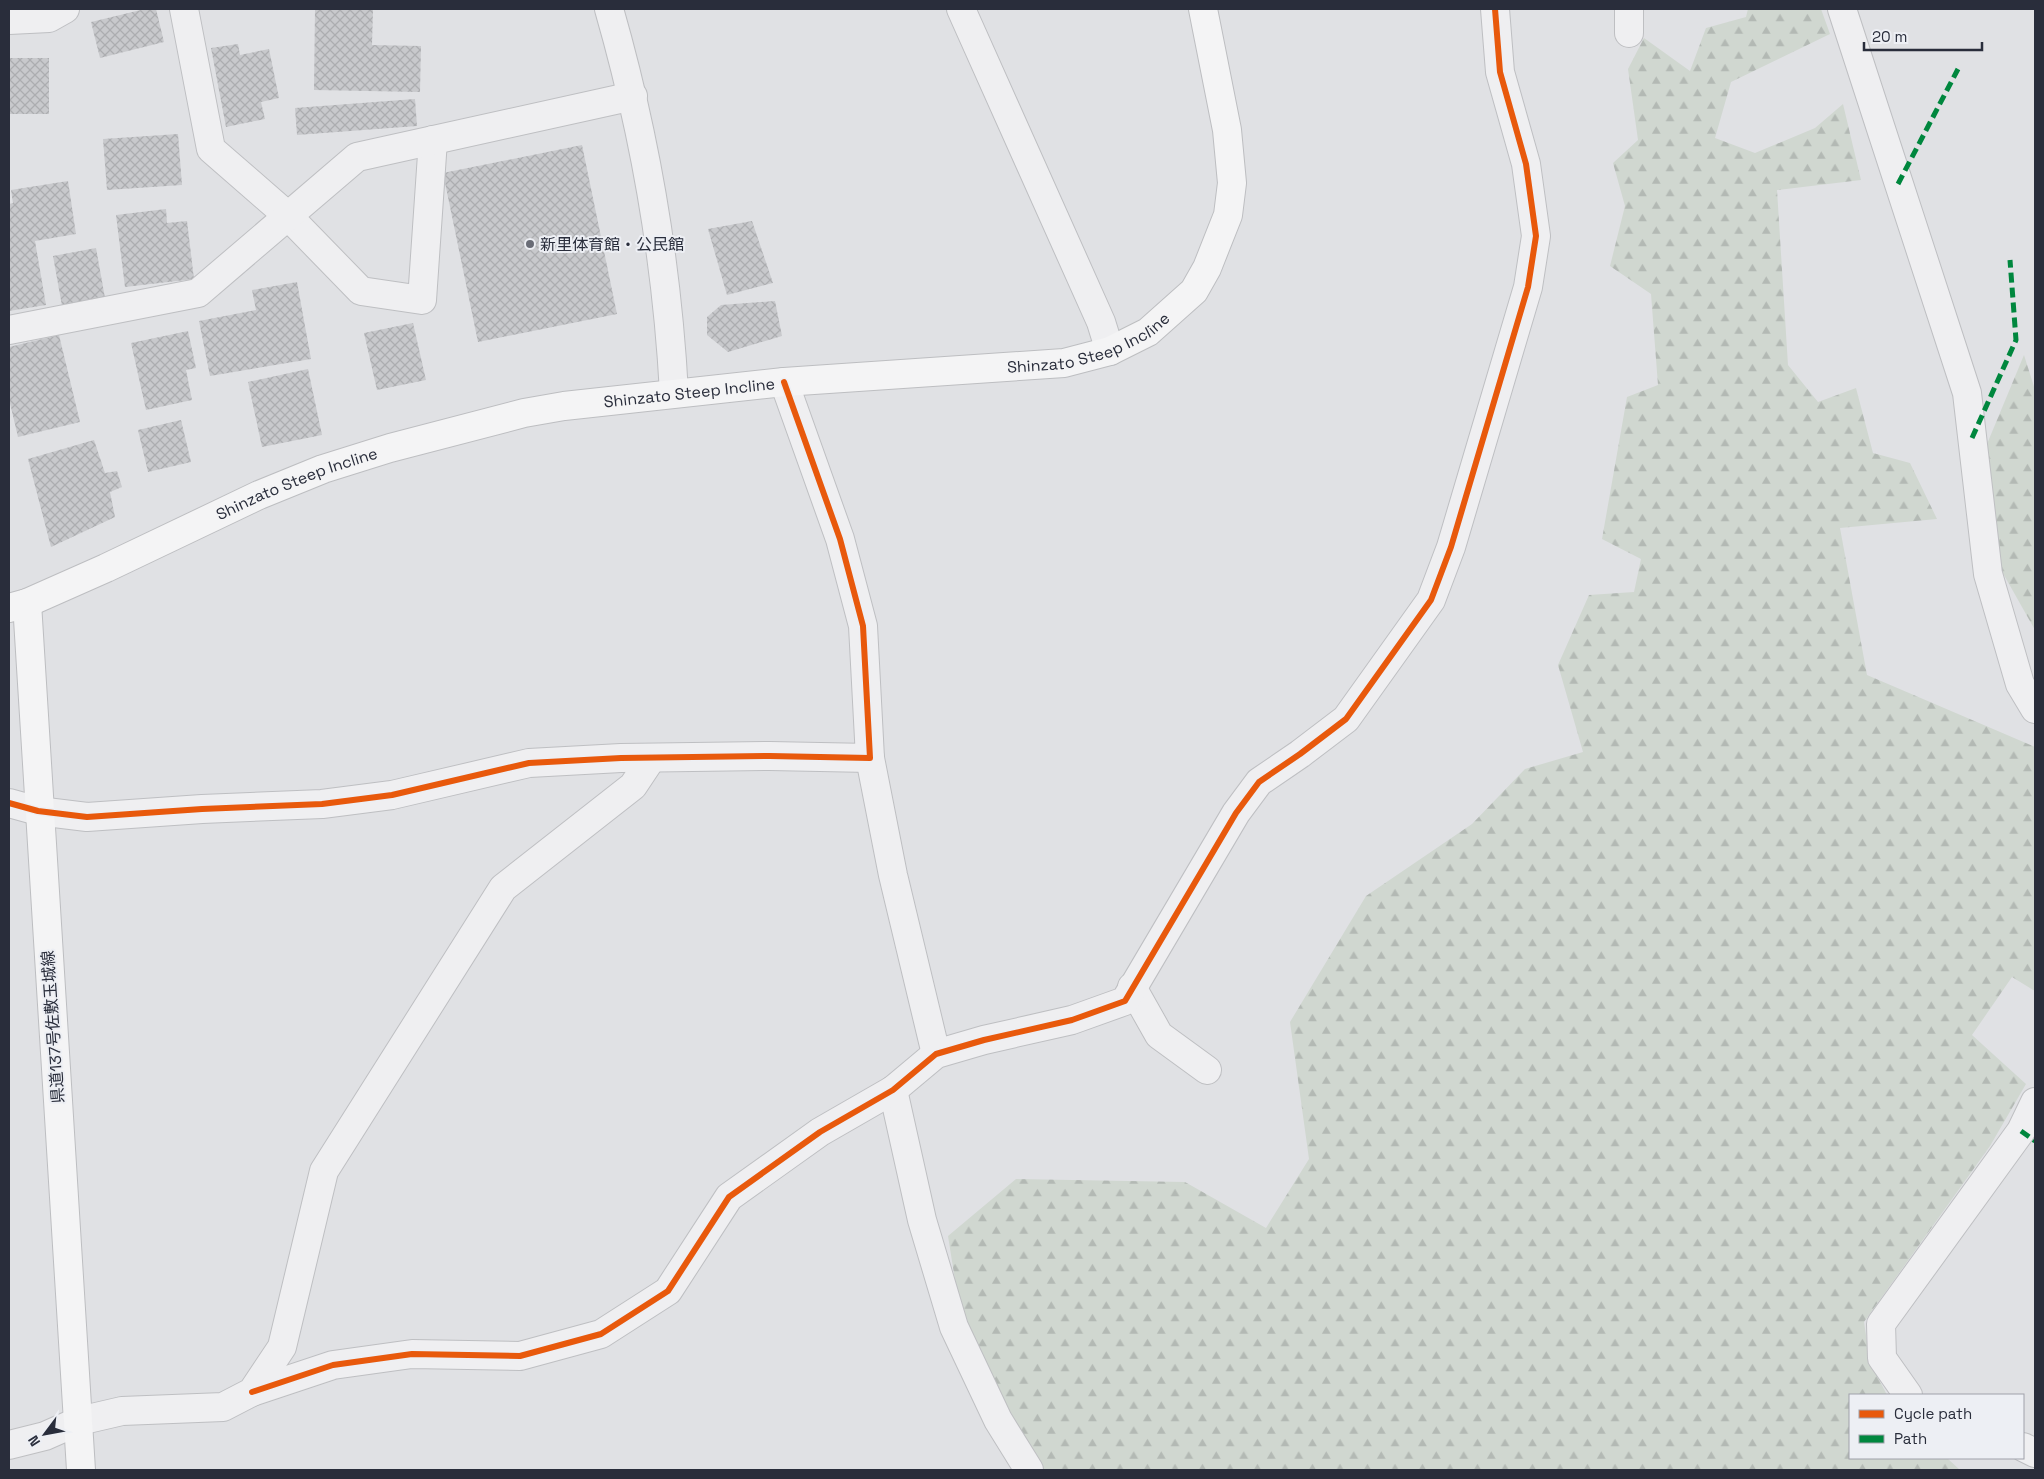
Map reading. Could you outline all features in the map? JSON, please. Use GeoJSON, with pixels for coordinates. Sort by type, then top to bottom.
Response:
{"type":"FeatureCollection","features":[{"type":"Feature","properties":{"kind":"main road","name":"Shinzato Steep Incline"},"geometry":{"type":"LineString","coordinates":[[18,605],[106,568],[259,495],[323,469],[390,448],[544,409],[674,392],[784,382],[1064,363],[1110,350],[1148,332],[1194,291],[1207,268],[1228,215],[1232,183],[1227,130],[1203,9]]}},
{"type":"Feature","properties":{"kind":"main road","name":"県道137号佐敷玉城線"},"geometry":{"type":"LineString","coordinates":[[18,605],[38,811],[81,1470]]}},
{"type":"Feature","properties":{"kind":"street"},"geometry":{"type":"LineString","coordinates":[[9,20],[49,18],[65,9]]}},
{"type":"Feature","properties":{"kind":"street"},"geometry":{"type":"LineString","coordinates":[[184,9],[211,149],[288,216],[361,291],[422,300],[432,140]]}},
{"type":"Feature","properties":{"kind":"street"},"geometry":{"type":"LineString","coordinates":[[609,9],[633,96],[658,228],[672,345],[674,392]]}},
{"type":"Feature","properties":{"kind":"street"},"geometry":{"type":"LineString","coordinates":[[961,9],[1102,322],[1110,350]]}},
{"type":"Feature","properties":{"kind":"street"},"geometry":{"type":"LineString","coordinates":[[9,1445],[45,1436],[79,1421],[122,1411],[223,1407],[252,1392],[333,1365],[412,1354],[520,1356],[601,1334],[668,1290],[728,1197],[820,1132],[892,1090],[936,1054],[984,1040],[1072,1020],[1125,1000],[1236,813],[1259,782],[1346,719],[1431,600],[1451,547],[1528,287],[1536,236],[1526,164],[1500,72],[1495,9]]}},
{"type":"Feature","properties":{"kind":"street"},"geometry":{"type":"LineString","coordinates":[[1842,9],[1967,393],[1988,574],[2020,684],[2035,709]]}},
{"type":"Feature","properties":{"kind":"street"},"geometry":{"type":"LineString","coordinates":[[9,330],[198,292],[357,157],[633,96]]}},
{"type":"Feature","properties":{"kind":"street"},"geometry":{"type":"LineString","coordinates":[[784,382],[840,539],[862,626],[870,758],[893,875],[936,1054]]}},
{"type":"Feature","properties":{"kind":"street"},"geometry":{"type":"LineString","coordinates":[[9,803],[38,811],[87,817],[202,809],[322,804],[392,795],[529,763],[621,758],[770,756],[870,758]]}},
{"type":"Feature","properties":{"kind":"street"},"geometry":{"type":"LineString","coordinates":[[252,1392],[282,1347],[324,1171],[503,888],[633,786],[651,759]]}},
{"type":"Feature","properties":{"kind":"street"},"geometry":{"type":"LineString","coordinates":[[1132,987],[1159,1035],[1207,1070]]}},
{"type":"Feature","properties":{"kind":"street"},"geometry":{"type":"LineString","coordinates":[[892,1090],[922,1220],[954,1327],[998,1420],[1029,1470]]}},
{"type":"Feature","properties":{"kind":"street"},"geometry":{"type":"LineString","coordinates":[[1907,1394],[1882,1358],[1881,1324],[2020,1131],[2035,1102]]}},
{"type":"Feature","properties":{"kind":"green space"},"geometry":{"type":"Polygon","coordinates":[[[1748,9],[1821,9],[1830,34],[1731,82],[1715,138],[1755,153],[1815,128],[1843,104],[1861,180],[1777,190],[1788,365],[1818,402],[1856,388],[1873,453],[1910,463],[1937,519],[1840,528],[1867,675],[2035,747],[2035,991],[2012,977],[1972,1035],[2026,1084],[1990,1146],[1864,1322],[1870,1362],[1886,1394],[1849,1394],[1849,1459],[1948,1459],[1960,1470],[1044,1470],[999,1397],[959,1305],[948,1236],[1016,1179],[1185,1182],[1266,1228],[1309,1159],[1290,1022],[1366,896],[1472,824],[1525,769],[1583,752],[1558,665],[1589,595],[1634,592],[1641,559],[1602,539],[1627,397],[1658,385],[1651,294],[1610,266],[1625,206],[1613,163],[1638,140],[1628,69],[1644,38],[1690,71],[1706,28],[1746,17],[1748,9]]]}},
{"type":"Feature","properties":{"kind":"green space"},"geometry":{"type":"Polygon","coordinates":[[[2024,355],[2035,390],[2035,630],[2000,568],[1987,444],[2024,355]]]}},
{"type":"Feature","properties":{"kind":"building"},"geometry":{"type":"Polygon","coordinates":[[[145,9],[156,9],[164,42],[100,58],[91,22],[145,9]]]}},
{"type":"Feature","properties":{"kind":"building"},"geometry":{"type":"Polygon","coordinates":[[[315,9],[373,10],[372,45],[421,46],[420,92],[314,90],[315,9]]]}},
{"type":"Feature","properties":{"kind":"building"},"geometry":{"type":"Polygon","coordinates":[[[238,44],[240,55],[269,49],[279,98],[261,102],[265,119],[226,127],[211,48],[238,44]]]}},
{"type":"Feature","properties":{"kind":"building"},"geometry":{"type":"Polygon","coordinates":[[[9,58],[49,58],[49,114],[9,114],[9,58]]]}},
{"type":"Feature","properties":{"kind":"building"},"geometry":{"type":"Polygon","coordinates":[[[415,99],[417,126],[297,135],[295,108],[415,99]]]}},
{"type":"Feature","properties":{"kind":"building"},"geometry":{"type":"Polygon","coordinates":[[[178,134],[182,185],[107,190],[103,139],[178,134]]]}},
{"type":"Feature","properties":{"kind":"building","name":"新里体育館・公民館"},"geometry":{"type":"Polygon","coordinates":[[[582,145],[617,314],[478,342],[443,173],[582,145]]]}},
{"type":"Feature","properties":{"kind":"building"},"geometry":{"type":"Polygon","coordinates":[[[68,181],[76,234],[35,241],[46,305],[9,311],[9,204],[13,203],[11,190],[68,181]]]}},
{"type":"Feature","properties":{"kind":"building"},"geometry":{"type":"Polygon","coordinates":[[[166,209],[167,223],[187,221],[194,279],[125,287],[116,215],[166,209]]]}},
{"type":"Feature","properties":{"kind":"building"},"geometry":{"type":"Polygon","coordinates":[[[752,221],[773,283],[727,295],[708,229],[752,221]]]}},
{"type":"Feature","properties":{"kind":"building"},"geometry":{"type":"Polygon","coordinates":[[[96,248],[105,298],[62,306],[53,256],[96,248]]]}},
{"type":"Feature","properties":{"kind":"building"},"geometry":{"type":"Polygon","coordinates":[[[297,282],[311,359],[210,376],[199,321],[256,310],[252,290],[297,282]]]}},
{"type":"Feature","properties":{"kind":"building"},"geometry":{"type":"Polygon","coordinates":[[[775,301],[782,336],[728,352],[707,335],[707,317],[721,305],[775,301]]]}},
{"type":"Feature","properties":{"kind":"building"},"geometry":{"type":"Polygon","coordinates":[[[413,323],[426,380],[377,390],[364,333],[413,323]]]}},
{"type":"Feature","properties":{"kind":"building"},"geometry":{"type":"Polygon","coordinates":[[[188,331],[196,368],[186,370],[192,400],[146,410],[131,343],[188,331]]]}},
{"type":"Feature","properties":{"kind":"building"},"geometry":{"type":"Polygon","coordinates":[[[59,335],[80,422],[18,437],[9,399],[9,347],[59,335]]]}},
{"type":"Feature","properties":{"kind":"building"},"geometry":{"type":"Polygon","coordinates":[[[308,369],[322,435],[262,447],[248,382],[308,369]]]}},
{"type":"Feature","properties":{"kind":"building"},"geometry":{"type":"Polygon","coordinates":[[[181,420],[191,462],[148,472],[138,430],[181,420]]]}},
{"type":"Feature","properties":{"kind":"building"},"geometry":{"type":"Polygon","coordinates":[[[94,440],[105,473],[117,471],[122,487],[110,492],[115,517],[51,547],[28,459],[94,440]]]}},
{"type":"Feature","properties":{"kind":"marked path"},"geometry":{"type":"LineString","coordinates":[[1898,184],[1958,69]]}},
{"type":"Feature","properties":{"kind":"marked path"},"geometry":{"type":"LineString","coordinates":[[1972,438],[2016,340],[2010,260]]}},
{"type":"Feature","properties":{"kind":"marked path"},"geometry":{"type":"LineString","coordinates":[[2021,1131],[2035,1141]]}},
{"type":"Feature","properties":{"kind":"cycle path"},"geometry":{"type":"LineString","coordinates":[[252,1392],[333,1365],[412,1354],[520,1356],[601,1334],[668,1291],[729,1197],[820,1132],[893,1090],[936,1054],[984,1040],[1072,1020],[1125,1001],[1236,813],[1259,782],[1346,719],[1431,600],[1451,547],[1528,287],[1536,236],[1526,164],[1500,72],[1495,9]]}},
{"type":"Feature","properties":{"kind":"cycle path"},"geometry":{"type":"LineString","coordinates":[[9,803],[38,811],[87,817],[202,809],[322,804],[392,795],[529,763],[621,758],[770,756],[870,758],[863,626],[840,539],[784,382]]}},
{"type":"Feature","properties":{"kind":"place","name":"新里体育館・公民館"},"geometry":{"type":"Point","coordinates":[530,244]}}]}
